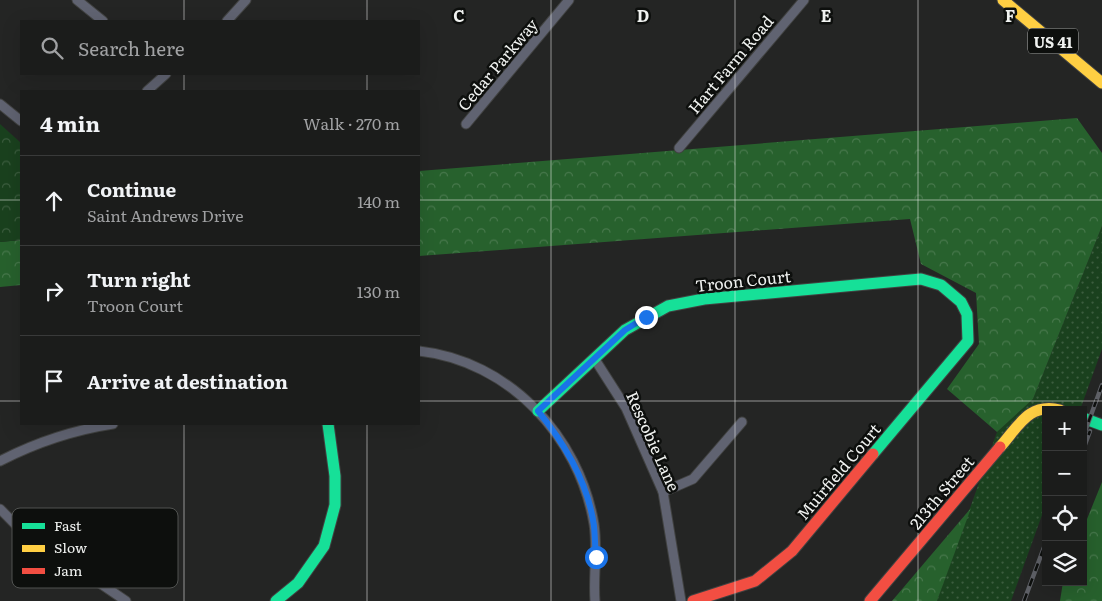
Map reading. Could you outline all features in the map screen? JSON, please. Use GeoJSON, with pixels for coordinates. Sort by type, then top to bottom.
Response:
{"type":"FeatureCollection","features":[{"type":"Feature","properties":{"kind":"main road","name":"US 41"},"geometry":{"type":"LineString","coordinates":[[1003,0],[1102,82]]}},
{"type":"Feature","properties":{"kind":"main road","name":"Troon Court"},"geometry":{"type":"LineString","coordinates":[[538,411],[625,330],[668,306],[704,299],[921,279],[941,285],[961,302],[967,314],[967,321]]}},
{"type":"Feature","properties":{"kind":"main road","name":"Muirfield Court"},"geometry":{"type":"LineString","coordinates":[[693,601],[755,581],[792,551],[968,341],[967,321]]}},
{"type":"Feature","properties":{"kind":"main road","name":"213th Street"},"geometry":{"type":"LineString","coordinates":[[870,601],[1026,417],[1039,407],[1042,407]]}},
{"type":"Feature","properties":{"kind":"main road"},"geometry":{"type":"LineString","coordinates":[[1087,419],[1102,425]]}},
{"type":"Feature","properties":{"kind":"main road"},"geometry":{"type":"LineString","coordinates":[[276,601],[298,583],[324,546],[334,505],[335,476],[328,425]]}},
{"type":"Feature","properties":{"kind":"street"},"geometry":{"type":"LineString","coordinates":[[77,0],[102,20]]}},
{"type":"Feature","properties":{"kind":"street"},"geometry":{"type":"LineString","coordinates":[[228,20],[246,0]]}},
{"type":"Feature","properties":{"kind":"street","name":"Cedar Parkway"},"geometry":{"type":"LineString","coordinates":[[466,124],[569,0]]}},
{"type":"Feature","properties":{"kind":"street","name":"Hart Farm Road"},"geometry":{"type":"LineString","coordinates":[[679,148],[804,0]]}},
{"type":"Feature","properties":{"kind":"street"},"geometry":{"type":"LineString","coordinates":[[148,90],[165,75]]}},
{"type":"Feature","properties":{"kind":"street"},"geometry":{"type":"LineString","coordinates":[[0,104],[20,120]]}},
{"type":"Feature","properties":{"kind":"street"},"geometry":{"type":"LineString","coordinates":[[420,351],[450,357],[489,373],[522,396],[538,411],[558,436],[576,466],[594,525],[595,601]]}},
{"type":"Feature","properties":{"kind":"street","name":"Rescobie Lane"},"geometry":{"type":"LineString","coordinates":[[594,358],[626,408],[663,492],[681,601]]}},
{"type":"Feature","properties":{"kind":"street"},"geometry":{"type":"LineString","coordinates":[[663,492],[693,479],[742,422]]}},
{"type":"Feature","properties":{"kind":"street"},"geometry":{"type":"LineString","coordinates":[[0,462],[26,448],[109,425]]}},
{"type":"Feature","properties":{"kind":"street"},"geometry":{"type":"LineString","coordinates":[[0,509],[12,521]]}},
{"type":"Feature","properties":{"kind":"street"},"geometry":{"type":"LineString","coordinates":[[107,588],[126,601]]}},
{"type":"Feature","properties":{"kind":"green space"},"geometry":{"type":"Polygon","coordinates":[[[1077,118],[1102,153],[1102,226],[1033,399],[997,432],[947,389],[979,344],[976,293],[921,264],[910,219],[420,256],[420,171],[1077,118]]]}},
{"type":"Feature","properties":{"kind":"green space"},"geometry":{"type":"Polygon","coordinates":[[[0,124],[20,142],[20,240],[0,242],[0,124]]]}},
{"type":"Feature","properties":{"kind":"green space"},"geometry":{"type":"Polygon","coordinates":[[[1102,226],[1102,349],[1081,406],[1042,406],[1042,515],[1011,601],[937,601],[997,432],[1033,399],[1102,226]]]}},
{"type":"Feature","properties":{"kind":"green space"},"geometry":{"type":"Polygon","coordinates":[[[20,240],[20,285],[0,287],[0,242],[20,240]]]}},
{"type":"Feature","properties":{"kind":"green space"},"geometry":{"type":"Polygon","coordinates":[[[1102,482],[1102,601],[1060,601],[1062,586],[1087,586],[1087,519],[1102,482]]]}},
{"type":"Feature","properties":{"kind":"green space"},"geometry":{"type":"Polygon","coordinates":[[[971,508],[937,601],[892,601],[971,508]]]}},
{"type":"Feature","properties":{"kind":"railway"},"geometry":{"type":"LineString","coordinates":[[1087,426],[1102,385]]}},
{"type":"Feature","properties":{"kind":"railway"},"geometry":{"type":"LineString","coordinates":[[1087,439],[1090,431]]}},
{"type":"Feature","properties":{"kind":"railway"},"geometry":{"type":"LineString","coordinates":[[1024,601],[1042,553]]}},
{"type":"Feature","properties":{"kind":"traffic: fast"},"geometry":{"type":"LineString","coordinates":[[538,411],[625,330],[668,306],[704,299],[921,279],[941,285],[961,302],[967,314],[968,341],[873,454]]}},
{"type":"Feature","properties":{"kind":"traffic: fast"},"geometry":{"type":"LineString","coordinates":[[1087,419],[1102,425]]}},
{"type":"Feature","properties":{"kind":"traffic: fast"},"geometry":{"type":"LineString","coordinates":[[276,601],[298,583],[324,546],[335,505],[335,476],[328,425]]}},
{"type":"Feature","properties":{"kind":"traffic: slow"},"geometry":{"type":"LineString","coordinates":[[1003,0],[1102,83]]}},
{"type":"Feature","properties":{"kind":"traffic: slow"},"geometry":{"type":"LineString","coordinates":[[1000,447],[1025,418],[1042,410]]}},
{"type":"Feature","properties":{"kind":"traffic: jam"},"geometry":{"type":"LineString","coordinates":[[870,601],[1000,447]]}},
{"type":"Feature","properties":{"kind":"traffic: jam"},"geometry":{"type":"LineString","coordinates":[[693,601],[755,581],[792,551],[873,454]]}},
{"type":"Feature","properties":{"kind":"route"},"geometry":{"type":"LineString","coordinates":[[596,557],[594,525],[576,466],[558,436],[538,411],[625,330],[646,317]]}}]}
